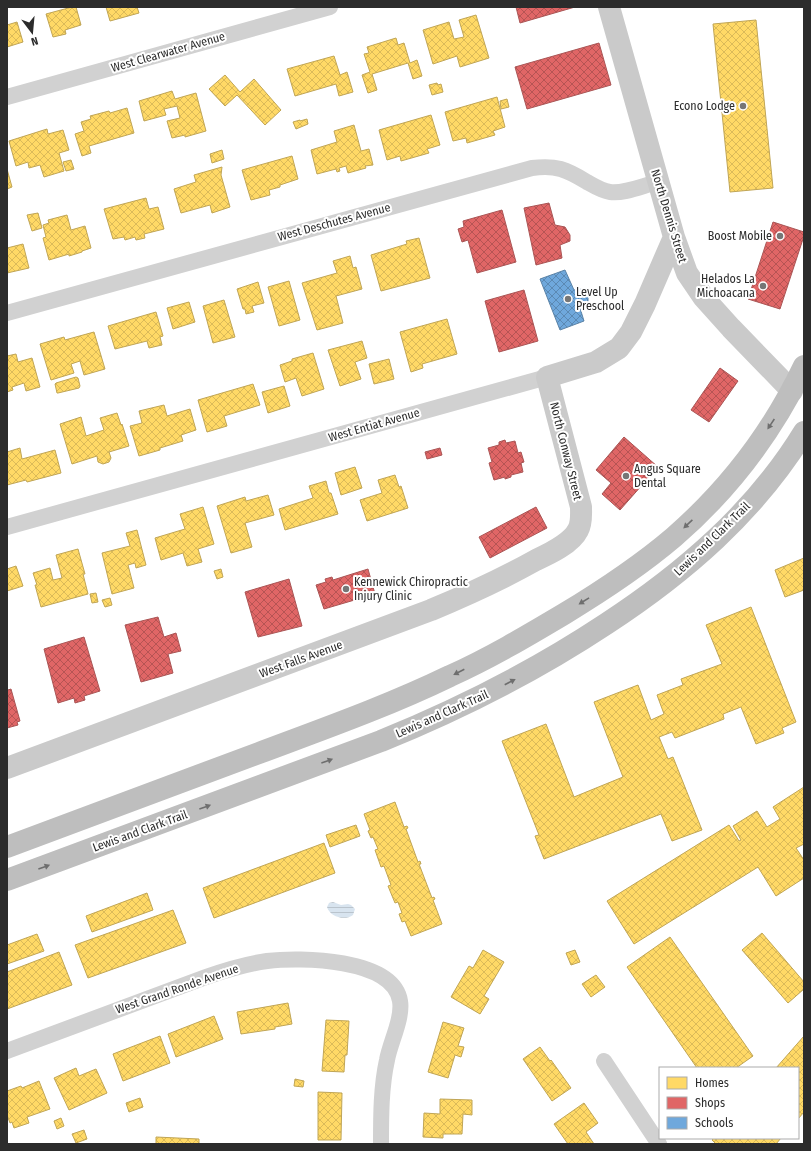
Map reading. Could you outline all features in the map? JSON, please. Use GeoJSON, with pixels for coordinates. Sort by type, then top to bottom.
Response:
{"type":"FeatureCollection","features":[{"type":"Feature","properties":{"kind":"highway"},"geometry":{"type":"LineString","coordinates":[[7,847],[386,705],[451,676],[530,634],[615,581],[673,538],[694,519],[713,500],[748,458],[792,391],[804,366]]}},
{"type":"Feature","properties":{"kind":"highway","name":"Lewis and Clark Trail"},"geometry":{"type":"LineString","coordinates":[[7,880],[416,727],[466,704],[545,662],[592,634],[649,595],[705,550],[729,527],[754,499],[772,477],[804,432]]}},
{"type":"Feature","properties":{"kind":"street","name":"West Clearwater Avenue"},"geometry":{"type":"LineString","coordinates":[[7,97],[330,7]]}},
{"type":"Feature","properties":{"kind":"street","name":"North Dennis Street"},"geometry":{"type":"LineString","coordinates":[[609,7],[674,237],[687,273],[704,298],[792,391]]}},
{"type":"Feature","properties":{"kind":"street","name":"West Deschutes Avenue"},"geometry":{"type":"LineString","coordinates":[[7,312],[532,168],[549,167],[574,173],[598,188],[608,192],[623,191],[658,182]]}},
{"type":"Feature","properties":{"kind":"street","name":"West Entiat Avenue"},"geometry":{"type":"LineString","coordinates":[[7,527],[547,377],[596,362],[619,348],[631,332],[646,304],[674,237]]}},
{"type":"Feature","properties":{"kind":"street","name":"North Conway Street"},"geometry":{"type":"LineString","coordinates":[[547,377],[579,501],[581,514],[580,525]]}},
{"type":"Feature","properties":{"kind":"street","name":"West Falls Avenue"},"geometry":{"type":"LineString","coordinates":[[7,768],[404,621],[461,597],[519,570],[558,548],[575,534],[580,525]]}},
{"type":"Feature","properties":{"kind":"street","name":"West Grand Ronde Avenue"},"geometry":{"type":"LineString","coordinates":[[7,1051],[235,967],[268,961],[305,960],[336,962],[359,967],[378,974],[388,981],[398,994],[400,1002],[400,1011],[387,1059],[382,1093],[381,1144]]}},
{"type":"Feature","properties":{"kind":"street"},"geometry":{"type":"LineString","coordinates":[[604,1062],[659,1144]]}},
{"type":"Feature","properties":{"kind":"shaded area"},"geometry":{"type":"Polygon","coordinates":[[[333,902],[341,905],[351,905],[355,909],[353,915],[346,918],[334,916],[327,907],[329,903],[333,902]]]}},
{"type":"Feature","properties":{"kind":"building: Homes"},"geometry":{"type":"Polygon","coordinates":[[[76,7],[81,25],[65,30],[66,34],[53,37],[46,14],[76,7]]]}},
{"type":"Feature","properties":{"kind":"building: Homes"},"geometry":{"type":"Polygon","coordinates":[[[106,7],[137,7],[139,13],[110,21],[106,7]]]}},
{"type":"Feature","properties":{"kind":"building: Homes"},"geometry":{"type":"Polygon","coordinates":[[[476,15],[489,58],[460,67],[457,56],[433,64],[423,30],[449,22],[454,39],[464,37],[459,20],[476,15]]]}},
{"type":"Feature","properties":{"kind":"building: Homes","name":"Econo Lodge"},"geometry":{"type":"Polygon","coordinates":[[[756,20],[773,188],[730,192],[713,24],[756,20]]]}},
{"type":"Feature","properties":{"kind":"building: Homes"},"geometry":{"type":"Polygon","coordinates":[[[17,22],[23,42],[7,47],[7,25],[17,22]]]}},
{"type":"Feature","properties":{"kind":"building: Homes"},"geometry":{"type":"Polygon","coordinates":[[[396,38],[398,45],[404,43],[410,63],[417,60],[422,76],[413,79],[408,63],[372,74],[377,90],[368,93],[362,75],[370,72],[364,54],[369,53],[367,47],[396,38]]]}},
{"type":"Feature","properties":{"kind":"building: Homes"},"geometry":{"type":"Polygon","coordinates":[[[334,56],[340,75],[347,72],[353,92],[339,96],[336,84],[295,96],[287,69],[334,56]]]}},
{"type":"Feature","properties":{"kind":"building: Homes"},"geometry":{"type":"Polygon","coordinates":[[[225,75],[240,92],[254,79],[281,110],[265,125],[237,95],[225,106],[209,89],[225,75]]]}},
{"type":"Feature","properties":{"kind":"building: Homes"},"geometry":{"type":"Polygon","coordinates":[[[437,83],[438,85],[441,84],[443,92],[432,95],[429,85],[437,83]]]}},
{"type":"Feature","properties":{"kind":"building: Homes"},"geometry":{"type":"Polygon","coordinates":[[[172,91],[175,99],[196,93],[206,131],[185,137],[185,135],[172,138],[167,121],[180,118],[177,106],[164,109],[166,115],[144,121],[139,101],[172,91]]]}},
{"type":"Feature","properties":{"kind":"building: Homes"},"geometry":{"type":"Polygon","coordinates":[[[497,97],[505,127],[493,131],[495,135],[467,143],[466,138],[453,141],[445,112],[497,97]]]}},
{"type":"Feature","properties":{"kind":"building: Homes"},"geometry":{"type":"Polygon","coordinates":[[[507,99],[509,107],[501,109],[500,101],[507,99]]]}},
{"type":"Feature","properties":{"kind":"building: Homes"},"geometry":{"type":"Polygon","coordinates":[[[127,108],[134,133],[89,146],[91,153],[82,156],[75,134],[84,131],[81,122],[91,119],[90,116],[109,111],[110,113],[127,108]]]}},
{"type":"Feature","properties":{"kind":"building: Homes"},"geometry":{"type":"Polygon","coordinates":[[[431,115],[440,145],[427,149],[429,153],[401,161],[400,156],[387,160],[379,130],[431,115]]]}},
{"type":"Feature","properties":{"kind":"building: Homes"},"geometry":{"type":"Polygon","coordinates":[[[307,119],[308,124],[296,129],[293,122],[307,119]]]}},
{"type":"Feature","properties":{"kind":"building: Homes"},"geometry":{"type":"Polygon","coordinates":[[[354,125],[361,151],[369,149],[373,165],[365,166],[366,168],[348,173],[346,166],[339,168],[340,171],[337,172],[336,169],[317,174],[311,150],[337,142],[334,131],[354,125]]]}},
{"type":"Feature","properties":{"kind":"building: Homes"},"geometry":{"type":"Polygon","coordinates":[[[47,129],[48,134],[63,130],[69,150],[59,153],[64,171],[44,177],[40,165],[29,168],[28,162],[16,166],[9,141],[47,129]]]}},
{"type":"Feature","properties":{"kind":"building: Homes"},"geometry":{"type":"Polygon","coordinates":[[[222,150],[224,159],[212,163],[210,154],[222,150]]]}},
{"type":"Feature","properties":{"kind":"building: Homes"},"geometry":{"type":"Polygon","coordinates":[[[292,156],[298,179],[269,190],[270,195],[251,200],[242,170],[292,156]]]}},
{"type":"Feature","properties":{"kind":"building: Homes"},"geometry":{"type":"Polygon","coordinates":[[[71,160],[74,169],[66,171],[63,162],[71,160]]]}},
{"type":"Feature","properties":{"kind":"building: Homes"},"geometry":{"type":"Polygon","coordinates":[[[222,167],[221,175],[230,207],[212,213],[210,205],[181,213],[174,189],[196,182],[194,175],[222,167]]]}},
{"type":"Feature","properties":{"kind":"building: Homes"},"geometry":{"type":"Polygon","coordinates":[[[7,169],[12,187],[7,189],[7,169]]]}},
{"type":"Feature","properties":{"kind":"building: Homes"},"geometry":{"type":"Polygon","coordinates":[[[146,198],[149,209],[158,207],[164,229],[144,234],[145,238],[136,240],[135,237],[125,240],[124,237],[113,239],[104,209],[146,198]]]}},
{"type":"Feature","properties":{"kind":"building: Homes"},"geometry":{"type":"Polygon","coordinates":[[[38,213],[42,228],[32,231],[27,215],[38,213]]]}},
{"type":"Feature","properties":{"kind":"building: Homes"},"geometry":{"type":"Polygon","coordinates":[[[67,215],[71,230],[85,226],[91,248],[69,256],[69,254],[49,260],[43,238],[46,237],[43,225],[49,223],[48,220],[67,215]]]}},
{"type":"Feature","properties":{"kind":"building: Homes"},"geometry":{"type":"Polygon","coordinates":[[[419,238],[430,278],[381,291],[371,255],[407,244],[406,241],[419,238]]]}},
{"type":"Feature","properties":{"kind":"building: Homes"},"geometry":{"type":"Polygon","coordinates":[[[23,244],[29,268],[7,273],[7,248],[23,244]]]}},
{"type":"Feature","properties":{"kind":"building: Homes"},"geometry":{"type":"Polygon","coordinates":[[[350,256],[353,268],[356,267],[362,289],[336,296],[343,323],[317,330],[302,283],[337,273],[333,261],[350,256]]]}},
{"type":"Feature","properties":{"kind":"building: Homes"},"geometry":{"type":"Polygon","coordinates":[[[289,281],[300,320],[279,326],[268,287],[289,281]]]}},
{"type":"Feature","properties":{"kind":"building: Homes"},"geometry":{"type":"Polygon","coordinates":[[[258,282],[264,303],[252,306],[254,312],[246,314],[237,289],[258,282]]]}},
{"type":"Feature","properties":{"kind":"building: Homes"},"geometry":{"type":"Polygon","coordinates":[[[224,300],[235,337],[213,343],[203,306],[224,300]]]}},
{"type":"Feature","properties":{"kind":"building: Homes"},"geometry":{"type":"Polygon","coordinates":[[[189,302],[195,322],[173,329],[167,308],[189,302]]]}},
{"type":"Feature","properties":{"kind":"building: Homes"},"geometry":{"type":"Polygon","coordinates":[[[156,312],[163,336],[160,337],[162,345],[149,348],[147,341],[115,349],[108,326],[156,312]]]}},
{"type":"Feature","properties":{"kind":"building: Homes"},"geometry":{"type":"Polygon","coordinates":[[[447,319],[457,354],[422,364],[423,368],[411,372],[400,332],[447,319]]]}},
{"type":"Feature","properties":{"kind":"building: Homes"},"geometry":{"type":"Polygon","coordinates":[[[94,332],[105,369],[84,375],[80,361],[71,364],[74,373],[51,380],[40,344],[64,337],[65,340],[94,332]]]}},
{"type":"Feature","properties":{"kind":"building: Homes"},"geometry":{"type":"Polygon","coordinates":[[[362,341],[367,358],[355,362],[361,379],[340,386],[328,350],[362,341]]]}},
{"type":"Feature","properties":{"kind":"building: Homes"},"geometry":{"type":"Polygon","coordinates":[[[313,353],[324,389],[302,396],[296,378],[285,382],[280,365],[292,361],[292,359],[313,353]]]}},
{"type":"Feature","properties":{"kind":"building: Homes"},"geometry":{"type":"Polygon","coordinates":[[[16,354],[18,362],[32,358],[40,387],[26,391],[24,383],[12,387],[13,390],[7,392],[7,356],[16,354]]]}},
{"type":"Feature","properties":{"kind":"building: Homes"},"geometry":{"type":"Polygon","coordinates":[[[389,359],[394,379],[374,384],[369,364],[389,359]]]}},
{"type":"Feature","properties":{"kind":"building: Homes"},"geometry":{"type":"Polygon","coordinates":[[[76,377],[78,378],[79,388],[57,393],[56,383],[76,377]]]}},
{"type":"Feature","properties":{"kind":"building: Homes"},"geometry":{"type":"Polygon","coordinates":[[[253,384],[260,405],[224,416],[227,426],[207,432],[198,400],[253,384]]]}},
{"type":"Feature","properties":{"kind":"building: Homes"},"geometry":{"type":"Polygon","coordinates":[[[284,386],[290,406],[268,413],[262,392],[284,386]]]}},
{"type":"Feature","properties":{"kind":"building: Homes"},"geometry":{"type":"Polygon","coordinates":[[[164,405],[167,416],[190,409],[196,430],[181,435],[183,441],[139,456],[130,426],[142,423],[139,411],[164,405]]]}},
{"type":"Feature","properties":{"kind":"building: Homes"},"geometry":{"type":"Polygon","coordinates":[[[117,413],[129,446],[109,452],[111,458],[109,462],[103,464],[98,462],[97,456],[72,464],[60,424],[81,417],[86,436],[104,430],[100,418],[117,413]]]}},
{"type":"Feature","properties":{"kind":"building: Homes"},"geometry":{"type":"Polygon","coordinates":[[[20,448],[22,459],[55,450],[61,473],[27,482],[26,480],[7,485],[7,452],[20,448]]]}},
{"type":"Feature","properties":{"kind":"building: Homes"},"geometry":{"type":"Polygon","coordinates":[[[355,467],[362,488],[341,495],[335,473],[355,467]]]}},
{"type":"Feature","properties":{"kind":"building: Homes"},"geometry":{"type":"Polygon","coordinates":[[[395,475],[399,487],[401,486],[408,508],[367,521],[360,500],[382,493],[378,480],[395,475]]]}},
{"type":"Feature","properties":{"kind":"building: Homes"},"geometry":{"type":"Polygon","coordinates":[[[326,481],[329,493],[331,493],[338,514],[285,530],[279,509],[313,498],[309,486],[326,481]]]}},
{"type":"Feature","properties":{"kind":"building: Homes"},"geometry":{"type":"Polygon","coordinates":[[[268,495],[274,515],[245,523],[252,547],[231,553],[217,506],[245,497],[246,501],[268,495]]]}},
{"type":"Feature","properties":{"kind":"building: Homes"},"geometry":{"type":"Polygon","coordinates":[[[203,507],[214,544],[198,549],[202,562],[187,566],[183,553],[161,560],[155,538],[185,529],[180,514],[203,507]]]}},
{"type":"Feature","properties":{"kind":"building: Homes"},"geometry":{"type":"Polygon","coordinates":[[[137,530],[146,565],[136,568],[135,563],[128,565],[134,588],[112,594],[102,553],[130,546],[126,533],[137,530]]]}},
{"type":"Feature","properties":{"kind":"building: Homes"},"geometry":{"type":"Polygon","coordinates":[[[78,549],[85,574],[83,574],[88,594],[41,607],[33,573],[50,568],[53,580],[62,578],[56,555],[78,549]]]}},
{"type":"Feature","properties":{"kind":"building: Homes"},"geometry":{"type":"Polygon","coordinates":[[[804,558],[804,590],[785,597],[775,570],[804,558]]]}},
{"type":"Feature","properties":{"kind":"building: Homes"},"geometry":{"type":"Polygon","coordinates":[[[16,566],[23,586],[7,591],[7,569],[16,566]]]}},
{"type":"Feature","properties":{"kind":"building: Homes"},"geometry":{"type":"Polygon","coordinates":[[[221,569],[223,577],[217,579],[214,571],[221,569]]]}},
{"type":"Feature","properties":{"kind":"building: Homes"},"geometry":{"type":"Polygon","coordinates":[[[96,593],[98,602],[92,603],[90,594],[96,593]]]}},
{"type":"Feature","properties":{"kind":"building: Homes"},"geometry":{"type":"Polygon","coordinates":[[[110,598],[112,605],[105,607],[102,600],[110,598]]]}},
{"type":"Feature","properties":{"kind":"building: Homes"},"geometry":{"type":"Polygon","coordinates":[[[751,607],[796,722],[782,728],[784,733],[756,744],[741,707],[723,714],[724,719],[675,738],[672,732],[659,737],[668,759],[673,757],[702,830],[672,841],[661,814],[544,859],[535,836],[539,835],[502,741],[546,724],[574,797],[623,777],[594,702],[638,685],[651,720],[664,714],[657,695],[683,685],[681,679],[722,664],[706,625],[751,607]]]}},
{"type":"Feature","properties":{"kind":"building: Homes"},"geometry":{"type":"Polygon","coordinates":[[[804,787],[804,844],[796,848],[804,860],[804,878],[776,896],[758,867],[634,944],[607,901],[729,825],[739,841],[741,840],[733,826],[757,811],[767,827],[780,819],[773,807],[804,787]]]}},
{"type":"Feature","properties":{"kind":"building: Homes"},"geometry":{"type":"Polygon","coordinates":[[[395,802],[404,827],[407,826],[408,828],[406,829],[418,862],[420,861],[421,864],[419,864],[432,898],[434,897],[435,899],[433,900],[442,924],[411,936],[405,921],[402,922],[399,914],[402,913],[398,902],[395,903],[388,886],[391,885],[384,866],[381,867],[375,850],[378,849],[373,837],[371,838],[368,831],[370,830],[364,814],[395,802]]]}},
{"type":"Feature","properties":{"kind":"building: Homes"},"geometry":{"type":"Polygon","coordinates":[[[356,825],[360,836],[330,847],[326,835],[356,825]]]}},
{"type":"Feature","properties":{"kind":"building: Homes"},"geometry":{"type":"Polygon","coordinates":[[[324,843],[335,873],[214,918],[203,888],[324,843]]]}},
{"type":"Feature","properties":{"kind":"building: Homes"},"geometry":{"type":"Polygon","coordinates":[[[147,893],[153,910],[92,932],[86,916],[147,893]]]}},
{"type":"Feature","properties":{"kind":"building: Homes"},"geometry":{"type":"Polygon","coordinates":[[[173,910],[186,943],[88,978],[75,945],[173,910]]]}},
{"type":"Feature","properties":{"kind":"building: Homes"},"geometry":{"type":"Polygon","coordinates":[[[762,933],[804,982],[804,989],[788,1003],[742,950],[762,933]]]}},
{"type":"Feature","properties":{"kind":"building: Homes"},"geometry":{"type":"Polygon","coordinates":[[[37,934],[44,951],[7,964],[7,945],[37,934]]]}},
{"type":"Feature","properties":{"kind":"building: Homes"},"geometry":{"type":"Polygon","coordinates":[[[670,937],[753,1056],[737,1067],[696,1067],[627,967],[670,937]]]}},
{"type":"Feature","properties":{"kind":"building: Homes"},"geometry":{"type":"Polygon","coordinates":[[[483,950],[504,962],[484,996],[489,999],[480,1014],[451,997],[469,966],[473,968],[483,950]]]}},
{"type":"Feature","properties":{"kind":"building: Homes"},"geometry":{"type":"Polygon","coordinates":[[[575,950],[580,962],[571,965],[566,953],[575,950]]]}},
{"type":"Feature","properties":{"kind":"building: Homes"},"geometry":{"type":"Polygon","coordinates":[[[59,952],[72,985],[7,1009],[7,972],[59,952]]]}},
{"type":"Feature","properties":{"kind":"building: Homes"},"geometry":{"type":"Polygon","coordinates":[[[596,975],[605,987],[591,997],[582,984],[596,975]]]}},
{"type":"Feature","properties":{"kind":"building: Homes"},"geometry":{"type":"Polygon","coordinates":[[[288,1003],[292,1024],[275,1027],[275,1029],[241,1034],[237,1012],[288,1003]]]}},
{"type":"Feature","properties":{"kind":"building: Homes"},"geometry":{"type":"Polygon","coordinates":[[[214,1016],[223,1039],[176,1057],[168,1034],[214,1016]]]}},
{"type":"Feature","properties":{"kind":"building: Homes"},"geometry":{"type":"Polygon","coordinates":[[[326,1020],[349,1021],[347,1055],[345,1055],[344,1072],[322,1071],[326,1020]]]}},
{"type":"Feature","properties":{"kind":"building: Homes"},"geometry":{"type":"Polygon","coordinates":[[[443,1022],[464,1028],[458,1046],[464,1047],[461,1057],[455,1055],[448,1078],[428,1072],[443,1022]]]}},
{"type":"Feature","properties":{"kind":"building: Homes"},"geometry":{"type":"Polygon","coordinates":[[[160,1036],[170,1063],[123,1081],[113,1054],[160,1036]]]}},
{"type":"Feature","properties":{"kind":"building: Homes"},"geometry":{"type":"Polygon","coordinates":[[[804,1036],[804,1112],[799,1118],[799,1067],[777,1067],[804,1036]]]}},
{"type":"Feature","properties":{"kind":"building: Homes"},"geometry":{"type":"Polygon","coordinates":[[[540,1047],[571,1088],[552,1101],[523,1059],[540,1047]]]}},
{"type":"Feature","properties":{"kind":"building: Homes"},"geometry":{"type":"Polygon","coordinates":[[[76,1068],[79,1076],[96,1069],[107,1093],[69,1110],[54,1078],[76,1068]]]}},
{"type":"Feature","properties":{"kind":"building: Homes"},"geometry":{"type":"Polygon","coordinates":[[[295,1079],[304,1081],[303,1087],[294,1086],[295,1079]]]}},
{"type":"Feature","properties":{"kind":"building: Homes"},"geometry":{"type":"Polygon","coordinates":[[[39,1081],[50,1109],[27,1117],[29,1123],[14,1128],[7,1115],[7,1091],[21,1086],[22,1088],[39,1081]]]}},
{"type":"Feature","properties":{"kind":"building: Homes"},"geometry":{"type":"Polygon","coordinates":[[[318,1092],[342,1093],[341,1140],[318,1140],[318,1092]]]}},
{"type":"Feature","properties":{"kind":"building: Homes"},"geometry":{"type":"Polygon","coordinates":[[[140,1098],[143,1107],[129,1112],[126,1103],[140,1098]]]}},
{"type":"Feature","properties":{"kind":"building: Homes"},"geometry":{"type":"Polygon","coordinates":[[[440,1099],[472,1100],[472,1115],[463,1114],[462,1134],[443,1134],[443,1138],[423,1137],[424,1113],[440,1114],[440,1099]]]}},
{"type":"Feature","properties":{"kind":"building: Homes"},"geometry":{"type":"Polygon","coordinates":[[[584,1103],[598,1123],[586,1132],[594,1144],[568,1144],[554,1124],[584,1103]]]}},
{"type":"Feature","properties":{"kind":"building: Homes"},"geometry":{"type":"Polygon","coordinates":[[[61,1118],[64,1126],[57,1129],[54,1121],[61,1118]]]}},
{"type":"Feature","properties":{"kind":"building: Homes"},"geometry":{"type":"Polygon","coordinates":[[[84,1130],[87,1139],[76,1143],[72,1134],[84,1130]]]}},
{"type":"Feature","properties":{"kind":"building: Homes"},"geometry":{"type":"Polygon","coordinates":[[[156,1137],[199,1139],[199,1144],[156,1144],[156,1137]]]}},
{"type":"Feature","properties":{"kind":"building: Homes"},"geometry":{"type":"Polygon","coordinates":[[[780,1139],[776,1144],[716,1144],[712,1140],[780,1139]]]}},
{"type":"Feature","properties":{"kind":"building: Shops"},"geometry":{"type":"Polygon","coordinates":[[[516,7],[575,7],[520,23],[516,7]]]}},
{"type":"Feature","properties":{"kind":"building: Shops"},"geometry":{"type":"Polygon","coordinates":[[[599,43],[611,85],[527,109],[515,67],[599,43]]]}},
{"type":"Feature","properties":{"kind":"building: Shops"},"geometry":{"type":"Polygon","coordinates":[[[549,203],[555,225],[565,227],[570,235],[570,241],[560,245],[562,258],[536,265],[524,208],[549,203]]]}},
{"type":"Feature","properties":{"kind":"building: Shops"},"geometry":{"type":"Polygon","coordinates":[[[502,210],[516,262],[477,273],[468,240],[462,242],[458,229],[464,227],[463,221],[502,210]]]}},
{"type":"Feature","properties":{"kind":"building: Shops"},"geometry":{"type":"Polygon","coordinates":[[[773,222],[804,232],[780,309],[748,299],[773,222]]]}},
{"type":"Feature","properties":{"kind":"building: Shops"},"geometry":{"type":"Polygon","coordinates":[[[524,290],[538,341],[499,352],[485,301],[524,290]]]}},
{"type":"Feature","properties":{"kind":"building: Shops"},"geometry":{"type":"Polygon","coordinates":[[[720,368],[738,381],[709,422],[691,410],[720,368]]]}},
{"type":"Feature","properties":{"kind":"building: Shops","name":"Angus Square Dental"},"geometry":{"type":"Polygon","coordinates":[[[624,437],[658,467],[620,510],[602,494],[611,483],[596,470],[624,437]]]}},
{"type":"Feature","properties":{"kind":"building: Shops"},"geometry":{"type":"Polygon","coordinates":[[[505,440],[506,443],[515,441],[518,453],[521,452],[524,462],[521,463],[523,472],[511,475],[511,477],[505,479],[505,477],[494,480],[489,463],[492,462],[488,448],[499,445],[499,442],[505,440]]]}},
{"type":"Feature","properties":{"kind":"building: Shops"},"geometry":{"type":"Polygon","coordinates":[[[440,448],[442,455],[427,459],[425,452],[440,448]]]}},
{"type":"Feature","properties":{"kind":"building: Shops"},"geometry":{"type":"Polygon","coordinates":[[[536,507],[547,528],[490,558],[479,537],[536,507]]]}},
{"type":"Feature","properties":{"kind":"building: Shops","name":"Kennewick Chiropractic Injury Clinic"},"geometry":{"type":"Polygon","coordinates":[[[368,569],[375,594],[324,609],[316,585],[326,582],[325,579],[332,577],[333,580],[368,569]]]}},
{"type":"Feature","properties":{"kind":"building: Shops"},"geometry":{"type":"Polygon","coordinates":[[[289,579],[302,626],[258,637],[245,592],[289,579]]]}},
{"type":"Feature","properties":{"kind":"building: Shops"},"geometry":{"type":"Polygon","coordinates":[[[158,617],[164,637],[176,633],[181,651],[168,654],[173,673],[141,682],[125,625],[158,617]]]}},
{"type":"Feature","properties":{"kind":"building: Shops"},"geometry":{"type":"Polygon","coordinates":[[[84,637],[100,691],[84,696],[85,700],[75,703],[74,698],[58,703],[44,649],[84,637]]]}},
{"type":"Feature","properties":{"kind":"building: Shops"},"geometry":{"type":"Polygon","coordinates":[[[7,688],[8,690],[11,689],[20,721],[17,722],[18,725],[7,728],[7,688]]]}},
{"type":"Feature","properties":{"kind":"building: Schools","name":"Level Up Preschool"},"geometry":{"type":"Polygon","coordinates":[[[565,270],[574,290],[583,289],[588,295],[588,303],[580,308],[584,321],[560,330],[540,279],[565,270]]]}},
{"type":"Feature","properties":{"kind":"place","name":"Econo Lodge"},"geometry":{"type":"Point","coordinates":[743,106]}},
{"type":"Feature","properties":{"kind":"place","name":"Boost Mobile"},"geometry":{"type":"Point","coordinates":[780,236]}},
{"type":"Feature","properties":{"kind":"place","name":"Helados La Michoacana"},"geometry":{"type":"Point","coordinates":[763,286]}},
{"type":"Feature","properties":{"kind":"place","name":"Level Up Preschool"},"geometry":{"type":"Point","coordinates":[568,299]}},
{"type":"Feature","properties":{"kind":"place","name":"Angus Square Dental"},"geometry":{"type":"Point","coordinates":[626,476]}},
{"type":"Feature","properties":{"kind":"place","name":"Kennewick Chiropractic Injury Clinic"},"geometry":{"type":"Point","coordinates":[346,589]}}]}
